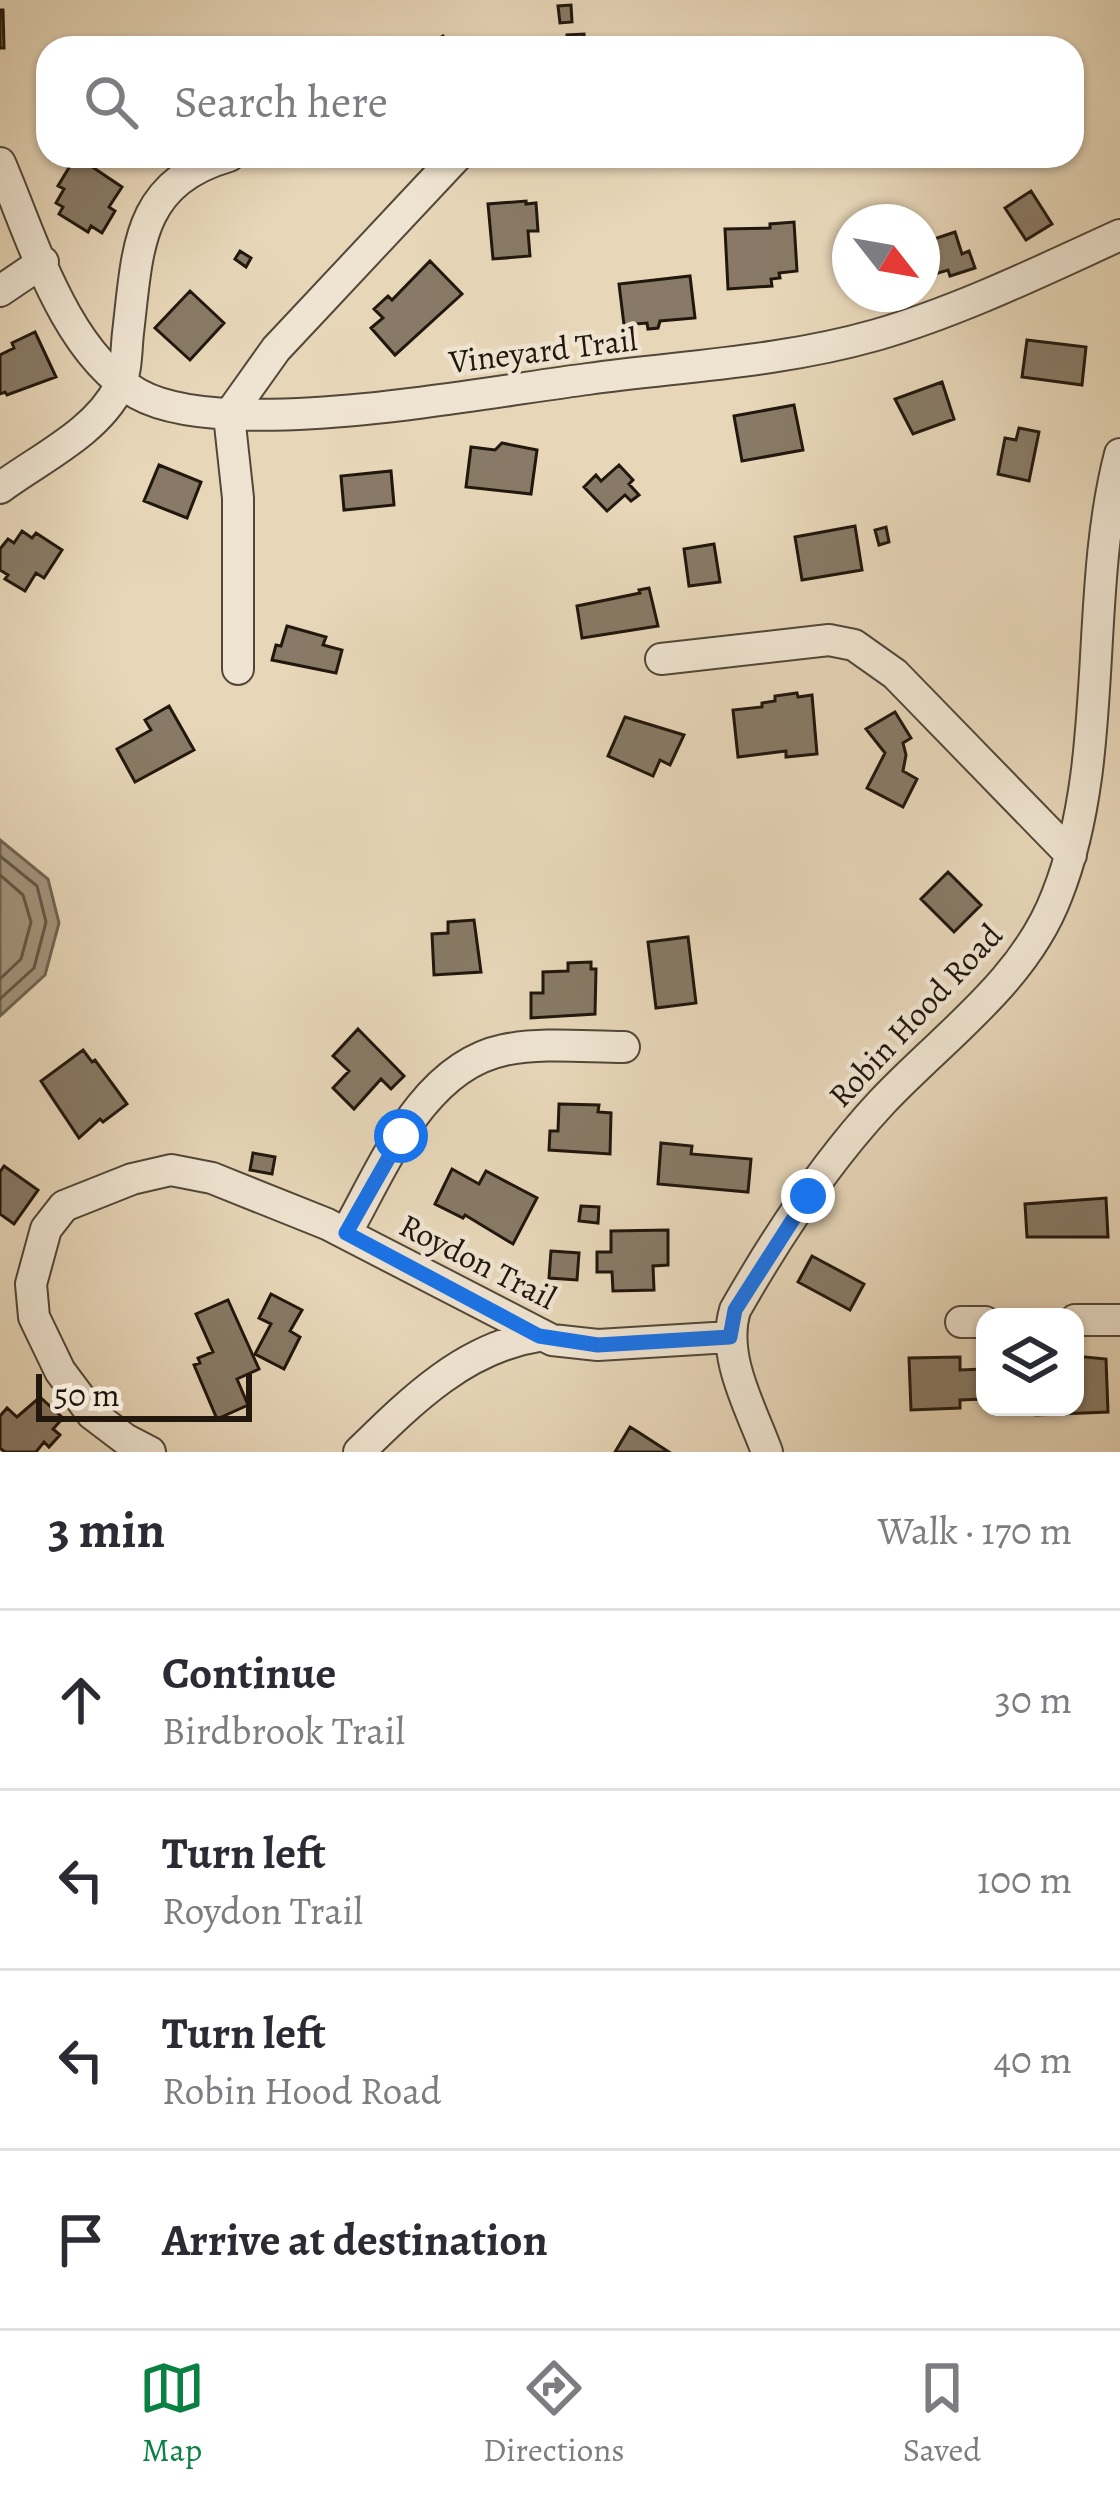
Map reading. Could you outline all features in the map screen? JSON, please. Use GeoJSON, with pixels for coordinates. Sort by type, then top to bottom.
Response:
{"type":"FeatureCollection","features":[{"type":"Feature","properties":{"kind":"street"},"geometry":{"type":"LineString","coordinates":[[0,163],[77,332],[122,383]]}},
{"type":"Feature","properties":{"kind":"street"},"geometry":{"type":"LineString","coordinates":[[0,488],[87,427],[122,383],[140,246],[161,194],[182,175],[199,168]]}},
{"type":"Feature","properties":{"kind":"street"},"geometry":{"type":"LineString","coordinates":[[238,669],[238,498],[229,416],[276,349],[446,168]]}},
{"type":"Feature","properties":{"kind":"street","name":"Vineyard Trail"},"geometry":{"type":"LineString","coordinates":[[122,383],[160,404],[229,416],[383,405],[732,364],[906,326],[1120,235]]}},
{"type":"Feature","properties":{"kind":"street"},"geometry":{"type":"LineString","coordinates":[[0,291],[43,262]]}},
{"type":"Feature","properties":{"kind":"street","name":"Robin Hood Road"},"geometry":{"type":"LineString","coordinates":[[730,1337],[735,1310],[745,1292],[830,1164],[884,1100],[1007,976],[1038,933],[1071,855],[1090,723],[1108,507],[1120,454]]}},
{"type":"Feature","properties":{"kind":"street"},"geometry":{"type":"LineString","coordinates":[[661,659],[829,640],[854,645],[876,657],[914,692],[1071,855]]}},
{"type":"Feature","properties":{"kind":"street"},"geometry":{"type":"LineString","coordinates":[[346,1233],[401,1136],[432,1094],[455,1073],[507,1049],[624,1047]]}},
{"type":"Feature","properties":{"kind":"street","name":"Roydon Trail"},"geometry":{"type":"LineString","coordinates":[[150,1452],[92,1414],[60,1371],[34,1317],[31,1284],[52,1218],[64,1206],[132,1179],[171,1170],[212,1178],[346,1233],[539,1336],[598,1345],[730,1337]]}},
{"type":"Feature","properties":{"kind":"street"},"geometry":{"type":"LineString","coordinates":[[1084,1320],[1120,1320]]}},
{"type":"Feature","properties":{"kind":"street"},"geometry":{"type":"LineString","coordinates":[[359,1452],[462,1364],[498,1344],[539,1336]]}},
{"type":"Feature","properties":{"kind":"street"},"geometry":{"type":"LineString","coordinates":[[730,1337],[766,1452]]}},
{"type":"Feature","properties":{"kind":"water"},"geometry":{"type":"Polygon","coordinates":[[[0,840],[48,879],[59,923],[45,975],[0,1016],[0,840]]]}},
{"type":"Feature","properties":{"kind":"building"},"geometry":{"type":"Polygon","coordinates":[[[571,5],[572,22],[560,23],[558,6],[571,5]]]}},
{"type":"Feature","properties":{"kind":"building"},"geometry":{"type":"Polygon","coordinates":[[[3,10],[4,48],[0,48],[3,10]]]}},
{"type":"Feature","properties":{"kind":"building"},"geometry":{"type":"Polygon","coordinates":[[[69,168],[94,168],[122,187],[109,207],[115,211],[102,233],[91,226],[88,232],[59,214],[63,207],[56,203],[64,189],[58,186],[69,168]]]}},
{"type":"Feature","properties":{"kind":"building"},"geometry":{"type":"Polygon","coordinates":[[[1031,191],[1052,224],[1026,240],[1005,208],[1031,191]]]}},
{"type":"Feature","properties":{"kind":"building"},"geometry":{"type":"Polygon","coordinates":[[[536,203],[538,231],[528,231],[530,256],[493,259],[488,204],[536,203]]]}},
{"type":"Feature","properties":{"kind":"building"},"geometry":{"type":"Polygon","coordinates":[[[794,222],[797,271],[779,273],[780,278],[771,279],[772,286],[728,289],[725,229],[794,222]]]}},
{"type":"Feature","properties":{"kind":"building"},"geometry":{"type":"Polygon","coordinates":[[[955,232],[962,254],[969,251],[975,268],[950,276],[948,270],[940,272],[940,237],[955,232]]]}},
{"type":"Feature","properties":{"kind":"building"},"geometry":{"type":"Polygon","coordinates":[[[240,251],[251,258],[246,267],[235,259],[240,251]]]}},
{"type":"Feature","properties":{"kind":"building"},"geometry":{"type":"Polygon","coordinates":[[[430,261],[462,294],[395,355],[371,328],[383,318],[374,309],[388,296],[392,300],[430,261]]]}},
{"type":"Feature","properties":{"kind":"building"},"geometry":{"type":"Polygon","coordinates":[[[690,276],[695,318],[660,321],[658,328],[648,329],[647,323],[624,325],[619,284],[690,276]]]}},
{"type":"Feature","properties":{"kind":"building"},"geometry":{"type":"Polygon","coordinates":[[[190,291],[224,323],[190,360],[155,328],[190,291]]]}},
{"type":"Feature","properties":{"kind":"building"},"geometry":{"type":"Polygon","coordinates":[[[35,332],[56,377],[0,394],[0,355],[35,332]]]}},
{"type":"Feature","properties":{"kind":"building"},"geometry":{"type":"Polygon","coordinates":[[[1027,340],[1086,347],[1082,385],[1022,377],[1027,340]]]}},
{"type":"Feature","properties":{"kind":"building"},"geometry":{"type":"Polygon","coordinates":[[[942,382],[954,419],[913,434],[895,399],[942,382]]]}},
{"type":"Feature","properties":{"kind":"building"},"geometry":{"type":"Polygon","coordinates":[[[794,405],[803,450],[742,461],[734,416],[794,405]]]}},
{"type":"Feature","properties":{"kind":"building"},"geometry":{"type":"Polygon","coordinates":[[[1019,428],[1039,432],[1029,481],[998,474],[1005,438],[1016,440],[1019,428]]]}},
{"type":"Feature","properties":{"kind":"building"},"geometry":{"type":"Polygon","coordinates":[[[502,443],[537,450],[531,494],[466,487],[471,447],[495,450],[502,443]]]}},
{"type":"Feature","properties":{"kind":"building"},"geometry":{"type":"Polygon","coordinates":[[[159,465],[201,482],[187,518],[144,501],[159,465]]]}},
{"type":"Feature","properties":{"kind":"building"},"geometry":{"type":"Polygon","coordinates":[[[619,465],[639,495],[631,501],[625,495],[607,511],[584,487],[596,475],[601,481],[619,465]]]}},
{"type":"Feature","properties":{"kind":"building"},"geometry":{"type":"Polygon","coordinates":[[[391,471],[394,505],[344,510],[341,476],[391,471]]]}},
{"type":"Feature","properties":{"kind":"building"},"geometry":{"type":"Polygon","coordinates":[[[855,526],[862,570],[802,580],[795,537],[855,526]]]}},
{"type":"Feature","properties":{"kind":"building"},"geometry":{"type":"Polygon","coordinates":[[[886,527],[889,542],[879,545],[875,530],[886,527]]]}},
{"type":"Feature","properties":{"kind":"building"},"geometry":{"type":"Polygon","coordinates":[[[22,531],[32,538],[36,533],[62,550],[44,578],[36,573],[25,591],[5,579],[8,575],[0,570],[0,549],[8,539],[14,543],[22,531]]]}},
{"type":"Feature","properties":{"kind":"building"},"geometry":{"type":"Polygon","coordinates":[[[714,544],[720,582],[689,586],[684,549],[714,544]]]}},
{"type":"Feature","properties":{"kind":"building"},"geometry":{"type":"Polygon","coordinates":[[[649,588],[658,626],[582,638],[577,606],[649,588]]]}},
{"type":"Feature","properties":{"kind":"building"},"geometry":{"type":"Polygon","coordinates":[[[287,626],[326,637],[323,645],[342,650],[336,673],[272,660],[287,626]]]}},
{"type":"Feature","properties":{"kind":"building"},"geometry":{"type":"Polygon","coordinates":[[[797,693],[798,697],[812,695],[817,754],[786,757],[786,751],[738,757],[733,710],[762,707],[762,703],[775,701],[775,696],[797,693]]]}},
{"type":"Feature","properties":{"kind":"building"},"geometry":{"type":"Polygon","coordinates":[[[169,706],[194,750],[135,782],[117,749],[151,730],[145,720],[169,706]]]}},
{"type":"Feature","properties":{"kind":"building"},"geometry":{"type":"Polygon","coordinates":[[[895,712],[911,738],[903,743],[903,771],[917,779],[903,807],[867,788],[885,753],[866,729],[895,712]]]}},
{"type":"Feature","properties":{"kind":"building"},"geometry":{"type":"Polygon","coordinates":[[[625,717],[684,735],[670,765],[660,760],[653,776],[608,756],[625,717]]]}},
{"type":"Feature","properties":{"kind":"building"},"geometry":{"type":"Polygon","coordinates":[[[948,872],[981,905],[954,932],[921,899],[948,872]]]}},
{"type":"Feature","properties":{"kind":"building"},"geometry":{"type":"Polygon","coordinates":[[[474,920],[481,972],[434,975],[432,934],[448,933],[448,922],[474,920]]]}},
{"type":"Feature","properties":{"kind":"building"},"geometry":{"type":"Polygon","coordinates":[[[688,937],[696,1003],[656,1008],[648,942],[688,937]]]}},
{"type":"Feature","properties":{"kind":"building"},"geometry":{"type":"Polygon","coordinates":[[[591,962],[591,969],[596,969],[595,1014],[531,1018],[531,993],[543,993],[543,972],[568,971],[568,963],[591,962]]]}},
{"type":"Feature","properties":{"kind":"building"},"geometry":{"type":"Polygon","coordinates":[[[358,1029],[404,1076],[391,1089],[381,1079],[354,1109],[333,1088],[349,1071],[333,1056],[358,1029]]]}},
{"type":"Feature","properties":{"kind":"building"},"geometry":{"type":"Polygon","coordinates":[[[83,1050],[127,1104],[79,1138],[41,1081],[83,1050]]]}},
{"type":"Feature","properties":{"kind":"building"},"geometry":{"type":"Polygon","coordinates":[[[559,1104],[599,1105],[598,1112],[611,1113],[610,1154],[549,1150],[550,1131],[558,1131],[559,1104]]]}},
{"type":"Feature","properties":{"kind":"building"},"geometry":{"type":"Polygon","coordinates":[[[661,1143],[692,1146],[691,1154],[751,1159],[748,1192],[658,1184],[661,1143]]]}},
{"type":"Feature","properties":{"kind":"building"},"geometry":{"type":"Polygon","coordinates":[[[253,1153],[275,1157],[272,1174],[250,1170],[253,1153]]]}},
{"type":"Feature","properties":{"kind":"building"},"geometry":{"type":"Polygon","coordinates":[[[4,1166],[38,1190],[14,1224],[0,1214],[4,1166]]]}},
{"type":"Feature","properties":{"kind":"building"},"geometry":{"type":"Polygon","coordinates":[[[452,1169],[479,1184],[486,1171],[537,1198],[513,1244],[465,1215],[435,1204],[452,1169]]]}},
{"type":"Feature","properties":{"kind":"building"},"geometry":{"type":"Polygon","coordinates":[[[1106,1198],[1108,1237],[1027,1237],[1025,1204],[1106,1198]]]}},
{"type":"Feature","properties":{"kind":"building"},"geometry":{"type":"Polygon","coordinates":[[[581,1206],[599,1207],[598,1223],[579,1221],[581,1206]]]}},
{"type":"Feature","properties":{"kind":"building"},"geometry":{"type":"Polygon","coordinates":[[[668,1230],[668,1265],[653,1266],[654,1290],[613,1291],[612,1272],[597,1272],[597,1252],[611,1252],[611,1231],[668,1230]]]}},
{"type":"Feature","properties":{"kind":"building"},"geometry":{"type":"Polygon","coordinates":[[[551,1251],[579,1253],[577,1280],[549,1278],[551,1251]]]}},
{"type":"Feature","properties":{"kind":"building"},"geometry":{"type":"Polygon","coordinates":[[[812,1256],[864,1284],[850,1310],[798,1282],[812,1256]]]}},
{"type":"Feature","properties":{"kind":"building"},"geometry":{"type":"Polygon","coordinates":[[[271,1294],[302,1310],[290,1331],[300,1337],[284,1369],[255,1354],[271,1324],[259,1318],[271,1294]]]}},
{"type":"Feature","properties":{"kind":"building"},"geometry":{"type":"Polygon","coordinates":[[[228,1300],[259,1369],[237,1379],[248,1405],[217,1419],[194,1365],[213,1352],[196,1314],[228,1300]]]}},
{"type":"Feature","properties":{"kind":"building"},"geometry":{"type":"Polygon","coordinates":[[[960,1357],[960,1370],[976,1369],[976,1399],[960,1400],[960,1408],[911,1410],[909,1358],[960,1357]]]}},
{"type":"Feature","properties":{"kind":"building"},"geometry":{"type":"Polygon","coordinates":[[[1084,1357],[1106,1359],[1108,1412],[1084,1413],[1084,1357]]]}},
{"type":"Feature","properties":{"kind":"building"},"geometry":{"type":"Polygon","coordinates":[[[40,1397],[63,1418],[53,1429],[60,1435],[36,1452],[5,1452],[0,1448],[0,1416],[7,1408],[17,1417],[40,1397]]]}},
{"type":"Feature","properties":{"kind":"building"},"geometry":{"type":"Polygon","coordinates":[[[630,1427],[635,1430],[669,1452],[615,1452],[630,1427]]]}},
{"type":"Feature","properties":{"kind":"route"},"geometry":{"type":"LineString","coordinates":[[401,1136],[346,1233],[539,1336],[571,1343],[730,1337],[735,1310],[808,1196]]}}]}
